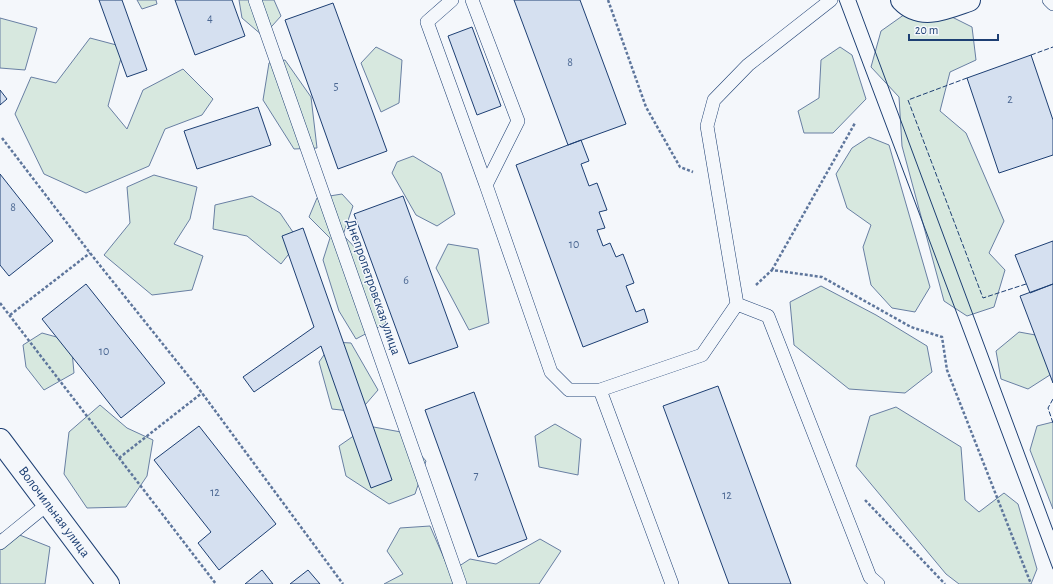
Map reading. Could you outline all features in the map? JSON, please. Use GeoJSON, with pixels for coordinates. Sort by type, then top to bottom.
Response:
{"type":"FeatureCollection","features":[{"type":"Feature","properties":{"kind":"street"},"geometry":{"type":"LineString","coordinates":[[902,0],[909,8],[926,12],[941,10],[969,0]]}},
{"type":"Feature","properties":{"kind":"street","name":"Волочильная улица"},"geometry":{"type":"LineString","coordinates":[[0,440],[108,584]]}},
{"type":"Feature","properties":{"kind":"lane","name":"Днепропетровская улица"},"geometry":{"type":"LineString","coordinates":[[255,0],[460,584]]}},
{"type":"Feature","properties":{"kind":"lane"},"geometry":{"type":"LineString","coordinates":[[452,0],[427,22],[551,372],[569,390],[600,390],[702,355],[737,304],[706,126],[714,100],[748,64],[831,0]]}},
{"type":"Feature","properties":{"kind":"lane"},"geometry":{"type":"LineString","coordinates":[[472,0],[518,121],[486,185]]}},
{"type":"Feature","properties":{"kind":"lane"},"geometry":{"type":"LineString","coordinates":[[1049,0],[1053,4]]}},
{"type":"Feature","properties":{"kind":"lane"},"geometry":{"type":"LineString","coordinates":[[737,304],[768,316],[870,577],[878,584]]}},
{"type":"Feature","properties":{"kind":"lane"},"geometry":{"type":"LineString","coordinates":[[600,390],[672,584]]}},
{"type":"Feature","properties":{"kind":"lane"},"geometry":{"type":"LineString","coordinates":[[0,543],[48,503]]}},
{"type":"Feature","properties":{"kind":"path"},"geometry":{"type":"LineString","coordinates":[[608,0],[646,107],[680,167],[716,180]]}},
{"type":"Feature","properties":{"kind":"path"},"geometry":{"type":"LineString","coordinates":[[737,304],[772,270],[856,123]]}},
{"type":"Feature","properties":{"kind":"path"},"geometry":{"type":"LineString","coordinates":[[2,138],[90,253],[202,393],[343,584]]}},
{"type":"Feature","properties":{"kind":"path"},"geometry":{"type":"LineString","coordinates":[[10,315],[90,253]]}},
{"type":"Feature","properties":{"kind":"path"},"geometry":{"type":"LineString","coordinates":[[772,270],[822,277],[911,327],[942,337],[947,370],[1031,584]]}},
{"type":"Feature","properties":{"kind":"path"},"geometry":{"type":"LineString","coordinates":[[0,303],[216,584]]}},
{"type":"Feature","properties":{"kind":"path"},"geometry":{"type":"LineString","coordinates":[[119,458],[202,393]]}},
{"type":"Feature","properties":{"kind":"path"},"geometry":{"type":"LineString","coordinates":[[865,499],[945,584]]}},
{"type":"Feature","properties":{"kind":"shaded area"},"geometry":{"type":"Polygon","coordinates":[[[137,0],[156,0],[157,4],[142,9],[137,0]]]}},
{"type":"Feature","properties":{"kind":"shaded area"},"geometry":{"type":"Polygon","coordinates":[[[239,0],[274,0],[281,16],[263,36],[242,18],[239,0]]]}},
{"type":"Feature","properties":{"kind":"shaded area"},"geometry":{"type":"Polygon","coordinates":[[[922,2],[972,27],[976,60],[950,72],[940,111],[966,133],[1004,221],[989,253],[1005,270],[994,307],[967,316],[944,301],[902,146],[899,97],[871,67],[881,31],[922,2]]]}},
{"type":"Feature","properties":{"kind":"shaded area"},"geometry":{"type":"Polygon","coordinates":[[[0,18],[37,28],[25,70],[0,68],[0,18]]]}},
{"type":"Feature","properties":{"kind":"shaded area"},"geometry":{"type":"Polygon","coordinates":[[[90,38],[124,47],[108,106],[127,129],[143,90],[183,69],[213,99],[202,115],[165,129],[149,166],[86,193],[44,174],[15,114],[31,77],[56,83],[90,38]]]}},
{"type":"Feature","properties":{"kind":"shaded area"},"geometry":{"type":"Polygon","coordinates":[[[376,47],[402,60],[399,103],[381,112],[361,63],[376,47]]]}},
{"type":"Feature","properties":{"kind":"shaded area"},"geometry":{"type":"Polygon","coordinates":[[[840,47],[852,55],[866,99],[833,133],[804,133],[798,111],[819,98],[821,60],[840,47]]]}},
{"type":"Feature","properties":{"kind":"shaded area"},"geometry":{"type":"Polygon","coordinates":[[[285,60],[311,97],[317,148],[294,149],[263,100],[269,63],[285,60]]]}},
{"type":"Feature","properties":{"kind":"shaded area"},"geometry":{"type":"Polygon","coordinates":[[[869,137],[889,145],[930,287],[915,312],[892,308],[871,285],[863,247],[871,225],[847,208],[836,174],[852,148],[869,137]]]}},
{"type":"Feature","properties":{"kind":"shaded area"},"geometry":{"type":"Polygon","coordinates":[[[413,156],[441,173],[455,214],[437,226],[416,215],[392,173],[397,162],[413,156]]]}},
{"type":"Feature","properties":{"kind":"shaded area"},"geometry":{"type":"Polygon","coordinates":[[[154,175],[197,187],[190,219],[174,244],[203,256],[192,290],[152,295],[104,255],[130,223],[127,187],[154,175]]]}},
{"type":"Feature","properties":{"kind":"shaded area"},"geometry":{"type":"Polygon","coordinates":[[[342,194],[353,206],[343,235],[366,259],[386,323],[356,339],[339,311],[323,260],[330,238],[309,217],[317,198],[342,194]]]}},
{"type":"Feature","properties":{"kind":"shaded area"},"geometry":{"type":"Polygon","coordinates":[[[252,196],[280,213],[299,241],[281,264],[247,236],[213,229],[215,205],[252,196]]]}},
{"type":"Feature","properties":{"kind":"shaded area"},"geometry":{"type":"Polygon","coordinates":[[[448,244],[478,249],[489,323],[469,330],[436,268],[448,244]]]}},
{"type":"Feature","properties":{"kind":"shaded area"},"geometry":{"type":"Polygon","coordinates":[[[821,286],[876,315],[927,346],[932,372],[905,393],[849,389],[794,345],[790,302],[821,286]]]}},
{"type":"Feature","properties":{"kind":"shaded area"},"geometry":{"type":"Polygon","coordinates":[[[1019,332],[1052,338],[1053,342],[1053,373],[1028,389],[1001,379],[996,351],[1019,332]]]}},
{"type":"Feature","properties":{"kind":"shaded area"},"geometry":{"type":"Polygon","coordinates":[[[42,333],[71,341],[74,373],[44,390],[26,367],[23,345],[42,333]]]}},
{"type":"Feature","properties":{"kind":"shaded area"},"geometry":{"type":"Polygon","coordinates":[[[333,342],[351,343],[378,390],[359,412],[332,409],[319,362],[333,342]]]}},
{"type":"Feature","properties":{"kind":"shaded area"},"geometry":{"type":"Polygon","coordinates":[[[100,405],[127,428],[153,440],[147,476],[126,507],[87,508],[64,474],[69,432],[100,405]]]}},
{"type":"Feature","properties":{"kind":"shaded area"},"geometry":{"type":"Polygon","coordinates":[[[896,407],[961,447],[965,500],[979,512],[1004,493],[1018,504],[1037,569],[1031,584],[959,584],[946,574],[856,466],[870,416],[896,407]]]}},
{"type":"Feature","properties":{"kind":"shaded area"},"geometry":{"type":"Polygon","coordinates":[[[1053,422],[1053,509],[1030,450],[1037,426],[1053,422]]]}},
{"type":"Feature","properties":{"kind":"shaded area"},"geometry":{"type":"Polygon","coordinates":[[[555,424],[581,439],[578,475],[539,467],[535,436],[555,424]]]}},
{"type":"Feature","properties":{"kind":"shaded area"},"geometry":{"type":"Polygon","coordinates":[[[368,426],[401,432],[426,461],[415,494],[389,504],[346,476],[339,446],[368,426]]]}},
{"type":"Feature","properties":{"kind":"shaded area"},"geometry":{"type":"Polygon","coordinates":[[[430,526],[450,572],[470,559],[496,564],[540,539],[561,551],[539,584],[384,584],[403,574],[387,551],[400,528],[430,526]]]}},
{"type":"Feature","properties":{"kind":"shaded area"},"geometry":{"type":"Polygon","coordinates":[[[7,530],[50,547],[45,584],[0,584],[0,534],[7,530]]]}},
{"type":"Feature","properties":{"kind":"building"},"geometry":{"type":"Polygon","coordinates":[[[99,0],[122,0],[147,70],[127,77],[99,0]]]}},
{"type":"Feature","properties":{"kind":"building"},"geometry":{"type":"Polygon","coordinates":[[[175,0],[232,0],[245,36],[195,55],[175,0]]]}},
{"type":"Feature","properties":{"kind":"building"},"geometry":{"type":"Polygon","coordinates":[[[514,0],[580,0],[626,124],[568,145],[514,0]]]}},
{"type":"Feature","properties":{"kind":"building"},"geometry":{"type":"Polygon","coordinates":[[[333,3],[387,151],[338,169],[285,20],[333,3]]]}},
{"type":"Feature","properties":{"kind":"building"},"geometry":{"type":"Polygon","coordinates":[[[472,27],[501,106],[477,115],[448,36],[472,27]]]}},
{"type":"Feature","properties":{"kind":"building"},"geometry":{"type":"Polygon","coordinates":[[[1031,55],[1053,120],[1053,155],[999,173],[967,78],[1031,55]]]}},
{"type":"Feature","properties":{"kind":"building"},"geometry":{"type":"Polygon","coordinates":[[[0,90],[7,99],[0,105],[0,90]]]}},
{"type":"Feature","properties":{"kind":"building"},"geometry":{"type":"Polygon","coordinates":[[[258,107],[271,145],[197,169],[184,131],[258,107]]]}},
{"type":"Feature","properties":{"kind":"building"},"geometry":{"type":"Polygon","coordinates":[[[581,140],[589,161],[581,164],[589,186],[597,183],[607,210],[599,212],[605,228],[597,230],[603,246],[610,243],[616,257],[623,254],[634,283],[626,286],[636,312],[644,309],[648,322],[583,347],[516,165],[581,140]]]}},
{"type":"Feature","properties":{"kind":"building"},"geometry":{"type":"Polygon","coordinates":[[[0,174],[53,241],[9,276],[0,265],[0,174]]]}},
{"type":"Feature","properties":{"kind":"building"},"geometry":{"type":"Polygon","coordinates":[[[403,196],[458,347],[409,364],[354,214],[403,196]]]}},
{"type":"Feature","properties":{"kind":"building"},"geometry":{"type":"Polygon","coordinates":[[[303,228],[392,480],[371,488],[321,346],[254,392],[243,377],[314,327],[282,236],[303,228]]]}},
{"type":"Feature","properties":{"kind":"building"},"geometry":{"type":"Polygon","coordinates":[[[1053,241],[1053,284],[1030,293],[1015,255],[1053,241]]]}},
{"type":"Feature","properties":{"kind":"building"},"geometry":{"type":"Polygon","coordinates":[[[86,284],[165,383],[121,418],[42,319],[86,284]]]}},
{"type":"Feature","properties":{"kind":"building"},"geometry":{"type":"Polygon","coordinates":[[[1053,284],[1053,383],[1020,296],[1053,284]]]}},
{"type":"Feature","properties":{"kind":"building"},"geometry":{"type":"Polygon","coordinates":[[[718,386],[791,584],[729,584],[663,406],[718,386]]]}},
{"type":"Feature","properties":{"kind":"building"},"geometry":{"type":"Polygon","coordinates":[[[474,392],[527,539],[478,557],[425,410],[474,392]]]}},
{"type":"Feature","properties":{"kind":"building"},"geometry":{"type":"Polygon","coordinates":[[[199,426],[276,524],[219,570],[198,543],[211,532],[154,460],[199,426]]]}},
{"type":"Feature","properties":{"kind":"building"},"geometry":{"type":"Polygon","coordinates":[[[262,570],[273,584],[245,584],[262,570]]]}},
{"type":"Feature","properties":{"kind":"building"},"geometry":{"type":"Polygon","coordinates":[[[308,570],[320,584],[290,584],[308,570]]]}},
{"type":"Feature","properties":{"kind":"tram line"},"geometry":{"type":"LineString","coordinates":[[839,0],[1053,569]]}},
{"type":"Feature","properties":{"kind":"tram line"},"geometry":{"type":"LineString","coordinates":[[856,0],[1053,530]]}},
{"type":"Feature","properties":{"kind":"fence"},"geometry":{"type":"LineString","coordinates":[[1031,55],[1053,47]]}},
{"type":"Feature","properties":{"kind":"fence"},"geometry":{"type":"LineString","coordinates":[[967,78],[908,100],[983,298],[1026,284]]}},
{"type":"Feature","properties":{"kind":"fence"},"geometry":{"type":"LineString","coordinates":[[1053,399],[1048,408],[1053,423]]}}]}
